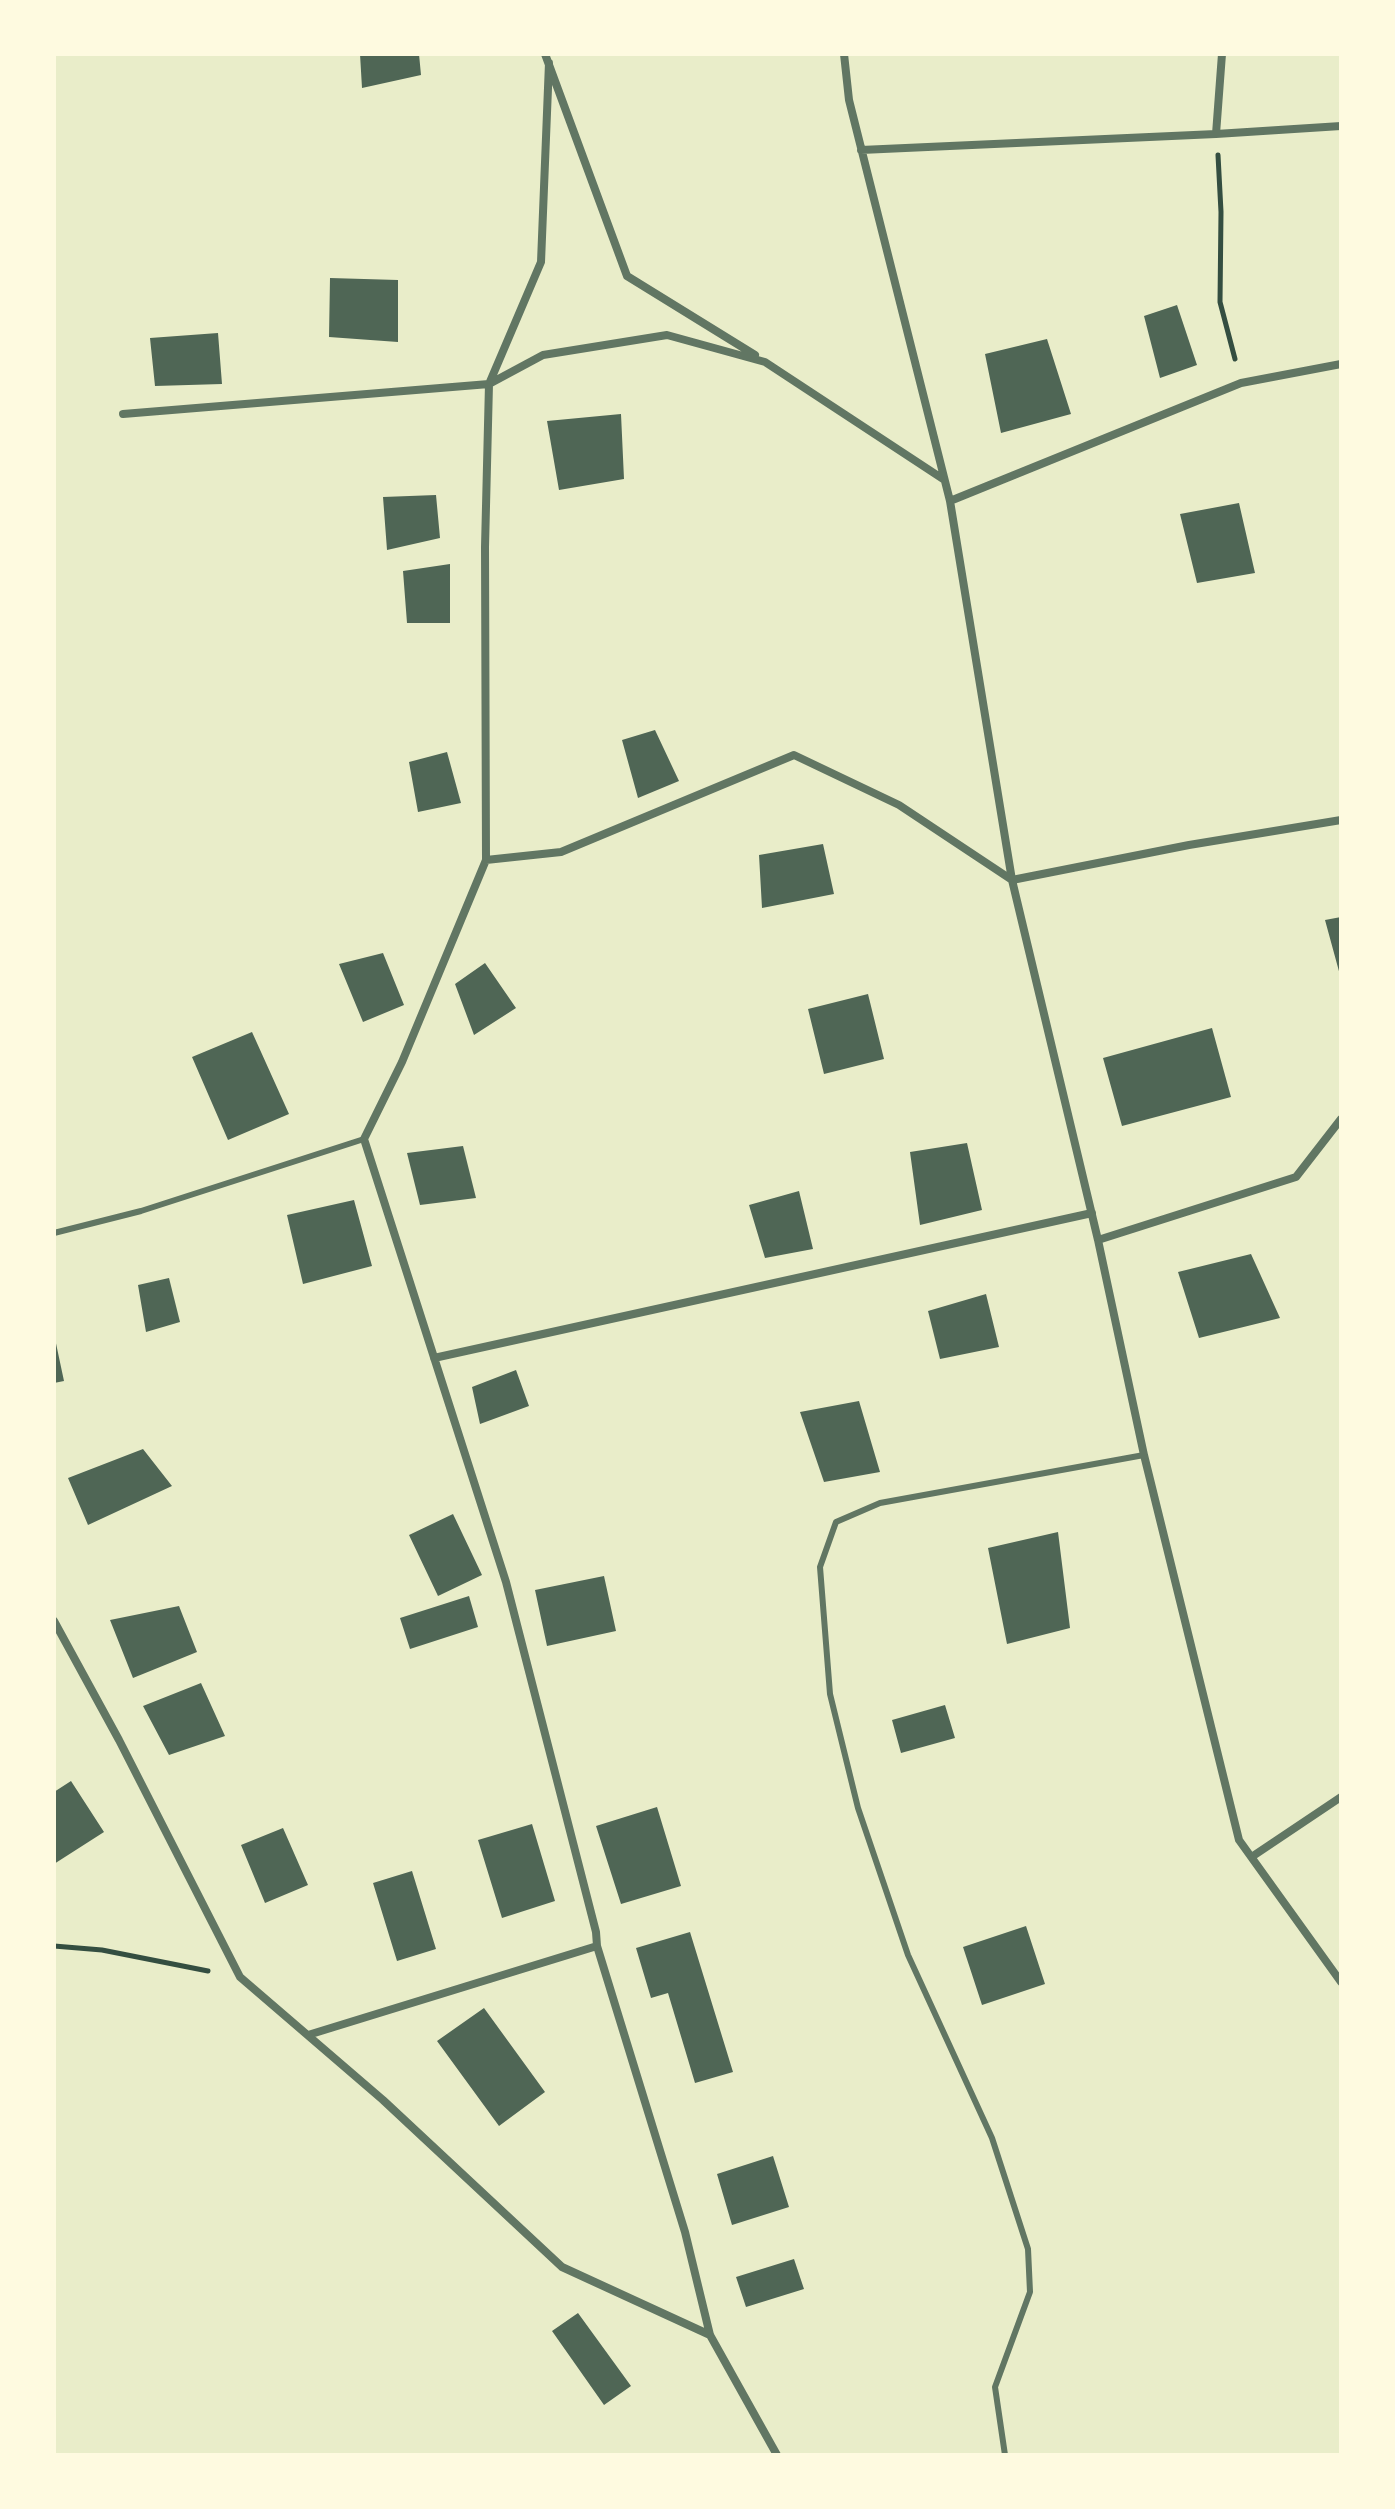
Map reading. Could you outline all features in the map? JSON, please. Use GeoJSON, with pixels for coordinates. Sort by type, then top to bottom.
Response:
{"type":"FeatureCollection","features":[{"type":"Feature","properties":{"kind":"street"},"geometry":{"type":"LineString","coordinates":[[844,54],[849,100],[950,501],[1012,880],[1092,1213],[1144,1455],[1239,1840],[1341,1982]]}},
{"type":"Feature","properties":{"kind":"street"},"geometry":{"type":"LineString","coordinates":[[1216,134],[1222,54]]}},
{"type":"Feature","properties":{"kind":"street"},"geometry":{"type":"LineString","coordinates":[[547,59],[627,276],[943,479]]}},
{"type":"Feature","properties":{"kind":"street"},"geometry":{"type":"LineString","coordinates":[[547,59],[541,262],[489,384],[485,547],[486,860],[402,1062],[364,1139],[506,1582],[596,1932],[597,1946],[685,2232],[710,2335],[777,2455]]}},
{"type":"Feature","properties":{"kind":"street"},"geometry":{"type":"LineString","coordinates":[[861,150],[1341,126]]}},
{"type":"Feature","properties":{"kind":"street"},"geometry":{"type":"LineString","coordinates":[[123,414],[489,384],[543,355],[667,335],[765,362]]}},
{"type":"Feature","properties":{"kind":"street"},"geometry":{"type":"LineString","coordinates":[[950,501],[1241,383],[1341,364]]}},
{"type":"Feature","properties":{"kind":"street"},"geometry":{"type":"LineString","coordinates":[[486,860],[561,852],[794,755],[899,805],[1012,880],[1189,845],[1341,820]]}},
{"type":"Feature","properties":{"kind":"street"},"geometry":{"type":"LineString","coordinates":[[1098,1240],[1296,1177],[1341,1119]]}},
{"type":"Feature","properties":{"kind":"street"},"geometry":{"type":"LineString","coordinates":[[434,1358],[1092,1213]]}},
{"type":"Feature","properties":{"kind":"street"},"geometry":{"type":"LineString","coordinates":[[55,1621],[240,1977],[383,2100],[562,2267],[710,2335]]}},
{"type":"Feature","properties":{"kind":"street"},"geometry":{"type":"LineString","coordinates":[[1253,1856],[1341,1797]]}},
{"type":"Feature","properties":{"kind":"street"},"geometry":{"type":"LineString","coordinates":[[308,2035],[597,1946]]}},
{"type":"Feature","properties":{"kind":"lane"},"geometry":{"type":"LineString","coordinates":[[54,1233],[141,1211],[364,1139]]}},
{"type":"Feature","properties":{"kind":"lane"},"geometry":{"type":"LineString","coordinates":[[1005,2455],[995,2387],[1030,2292],[1028,2249],[992,2138],[908,1955],[858,1808],[830,1694],[820,1567],[836,1522],[880,1503],[1144,1455]]}},
{"type":"Feature","properties":{"kind":"path"},"geometry":{"type":"LineString","coordinates":[[1216,134],[1221,212],[1220,302],[1241,383]]}},
{"type":"Feature","properties":{"kind":"path"},"geometry":{"type":"LineString","coordinates":[[54,1946],[102,1950],[240,1977]]}},
{"type":"Feature","properties":{"kind":"building"},"geometry":{"type":"Polygon","coordinates":[[[360,54],[419,54],[421,75],[362,88],[360,54]]]}},
{"type":"Feature","properties":{"kind":"building"},"geometry":{"type":"Polygon","coordinates":[[[330,278],[398,280],[398,342],[329,337],[330,278]]]}},
{"type":"Feature","properties":{"kind":"building"},"geometry":{"type":"Polygon","coordinates":[[[1177,305],[1197,365],[1160,378],[1144,316],[1177,305]]]}},
{"type":"Feature","properties":{"kind":"building"},"geometry":{"type":"Polygon","coordinates":[[[218,333],[222,384],[155,386],[150,338],[218,333]]]}},
{"type":"Feature","properties":{"kind":"building"},"geometry":{"type":"Polygon","coordinates":[[[1047,339],[1071,414],[1001,433],[985,354],[1047,339]]]}},
{"type":"Feature","properties":{"kind":"building"},"geometry":{"type":"Polygon","coordinates":[[[621,414],[624,479],[559,490],[547,421],[621,414]]]}},
{"type":"Feature","properties":{"kind":"building"},"geometry":{"type":"Polygon","coordinates":[[[436,495],[440,538],[387,550],[383,497],[436,495]]]}},
{"type":"Feature","properties":{"kind":"building"},"geometry":{"type":"Polygon","coordinates":[[[1239,503],[1255,573],[1197,583],[1180,514],[1239,503]]]}},
{"type":"Feature","properties":{"kind":"building"},"geometry":{"type":"Polygon","coordinates":[[[450,564],[450,623],[407,623],[403,571],[450,564]]]}},
{"type":"Feature","properties":{"kind":"building"},"geometry":{"type":"Polygon","coordinates":[[[655,730],[679,781],[638,798],[622,740],[655,730]]]}},
{"type":"Feature","properties":{"kind":"building"},"geometry":{"type":"Polygon","coordinates":[[[447,752],[461,803],[418,812],[409,762],[447,752]]]}},
{"type":"Feature","properties":{"kind":"building"},"geometry":{"type":"Polygon","coordinates":[[[823,844],[834,894],[762,908],[759,855],[823,844]]]}},
{"type":"Feature","properties":{"kind":"building"},"geometry":{"type":"Polygon","coordinates":[[[1341,917],[1341,975],[1340,975],[1325,920],[1341,917]]]}},
{"type":"Feature","properties":{"kind":"building"},"geometry":{"type":"Polygon","coordinates":[[[383,953],[404,1005],[363,1022],[339,964],[383,953]]]}},
{"type":"Feature","properties":{"kind":"building"},"geometry":{"type":"Polygon","coordinates":[[[485,963],[516,1008],[474,1035],[455,984],[485,963]]]}},
{"type":"Feature","properties":{"kind":"building"},"geometry":{"type":"Polygon","coordinates":[[[868,994],[884,1059],[824,1074],[808,1009],[868,994]]]}},
{"type":"Feature","properties":{"kind":"building"},"geometry":{"type":"Polygon","coordinates":[[[1212,1028],[1231,1097],[1122,1126],[1103,1058],[1212,1028]]]}},
{"type":"Feature","properties":{"kind":"building"},"geometry":{"type":"Polygon","coordinates":[[[252,1032],[289,1114],[228,1140],[192,1057],[252,1032]]]}},
{"type":"Feature","properties":{"kind":"building"},"geometry":{"type":"Polygon","coordinates":[[[967,1143],[982,1210],[920,1225],[910,1152],[967,1143]]]}},
{"type":"Feature","properties":{"kind":"building"},"geometry":{"type":"Polygon","coordinates":[[[463,1146],[476,1198],[420,1205],[407,1153],[463,1146]]]}},
{"type":"Feature","properties":{"kind":"building"},"geometry":{"type":"Polygon","coordinates":[[[799,1191],[813,1249],[765,1258],[749,1205],[799,1191]]]}},
{"type":"Feature","properties":{"kind":"building"},"geometry":{"type":"Polygon","coordinates":[[[354,1200],[372,1266],[303,1284],[287,1215],[354,1200]]]}},
{"type":"Feature","properties":{"kind":"building"},"geometry":{"type":"Polygon","coordinates":[[[1251,1254],[1280,1318],[1199,1338],[1178,1272],[1251,1254]]]}},
{"type":"Feature","properties":{"kind":"building"},"geometry":{"type":"Polygon","coordinates":[[[169,1278],[180,1322],[146,1332],[138,1285],[169,1278]]]}},
{"type":"Feature","properties":{"kind":"building"},"geometry":{"type":"Polygon","coordinates":[[[986,1294],[999,1347],[940,1359],[928,1311],[986,1294]]]}},
{"type":"Feature","properties":{"kind":"building"},"geometry":{"type":"Polygon","coordinates":[[[54,1334],[64,1381],[54,1383],[54,1334]]]}},
{"type":"Feature","properties":{"kind":"building"},"geometry":{"type":"Polygon","coordinates":[[[516,1370],[529,1406],[480,1424],[472,1387],[516,1370]]]}},
{"type":"Feature","properties":{"kind":"building"},"geometry":{"type":"Polygon","coordinates":[[[859,1401],[880,1472],[824,1482],[800,1412],[859,1401]]]}},
{"type":"Feature","properties":{"kind":"building"},"geometry":{"type":"Polygon","coordinates":[[[143,1449],[172,1486],[88,1525],[68,1478],[143,1449]]]}},
{"type":"Feature","properties":{"kind":"building"},"geometry":{"type":"Polygon","coordinates":[[[453,1514],[482,1575],[438,1596],[409,1535],[453,1514]]]}},
{"type":"Feature","properties":{"kind":"building"},"geometry":{"type":"Polygon","coordinates":[[[1058,1532],[1070,1628],[1007,1644],[988,1548],[1058,1532]]]}},
{"type":"Feature","properties":{"kind":"building"},"geometry":{"type":"Polygon","coordinates":[[[604,1576],[616,1631],[547,1646],[535,1590],[604,1576]]]}},
{"type":"Feature","properties":{"kind":"building"},"geometry":{"type":"Polygon","coordinates":[[[469,1596],[478,1627],[410,1649],[400,1618],[469,1596]]]}},
{"type":"Feature","properties":{"kind":"building"},"geometry":{"type":"Polygon","coordinates":[[[179,1606],[197,1652],[133,1678],[110,1620],[179,1606]]]}},
{"type":"Feature","properties":{"kind":"building"},"geometry":{"type":"Polygon","coordinates":[[[201,1683],[225,1736],[169,1755],[143,1706],[201,1683]]]}},
{"type":"Feature","properties":{"kind":"building"},"geometry":{"type":"Polygon","coordinates":[[[945,1705],[955,1738],[901,1753],[892,1720],[945,1705]]]}},
{"type":"Feature","properties":{"kind":"building"},"geometry":{"type":"Polygon","coordinates":[[[71,1781],[104,1832],[54,1864],[54,1792],[71,1781]]]}},
{"type":"Feature","properties":{"kind":"building"},"geometry":{"type":"Polygon","coordinates":[[[657,1807],[681,1886],[621,1904],[596,1826],[657,1807]]]}},
{"type":"Feature","properties":{"kind":"building"},"geometry":{"type":"Polygon","coordinates":[[[532,1824],[555,1901],[502,1918],[478,1840],[532,1824]]]}},
{"type":"Feature","properties":{"kind":"building"},"geometry":{"type":"Polygon","coordinates":[[[283,1828],[308,1885],[265,1903],[241,1845],[283,1828]]]}},
{"type":"Feature","properties":{"kind":"building"},"geometry":{"type":"Polygon","coordinates":[[[412,1871],[436,1949],[397,1961],[373,1883],[412,1871]]]}},
{"type":"Feature","properties":{"kind":"building"},"geometry":{"type":"Polygon","coordinates":[[[1026,1926],[1045,1984],[982,2005],[963,1947],[1026,1926]]]}},
{"type":"Feature","properties":{"kind":"building"},"geometry":{"type":"Polygon","coordinates":[[[690,1932],[733,2072],[695,2083],[668,1993],[651,1998],[636,1948],[690,1932]]]}},
{"type":"Feature","properties":{"kind":"building"},"geometry":{"type":"Polygon","coordinates":[[[484,2008],[545,2092],[499,2126],[437,2041],[484,2008]]]}},
{"type":"Feature","properties":{"kind":"building"},"geometry":{"type":"Polygon","coordinates":[[[773,2156],[789,2207],[732,2225],[717,2174],[773,2156]]]}},
{"type":"Feature","properties":{"kind":"building"},"geometry":{"type":"Polygon","coordinates":[[[794,2259],[804,2289],[746,2307],[736,2277],[794,2259]]]}},
{"type":"Feature","properties":{"kind":"building"},"geometry":{"type":"Polygon","coordinates":[[[578,2313],[631,2386],[604,2405],[552,2331],[578,2313]]]}}]}
